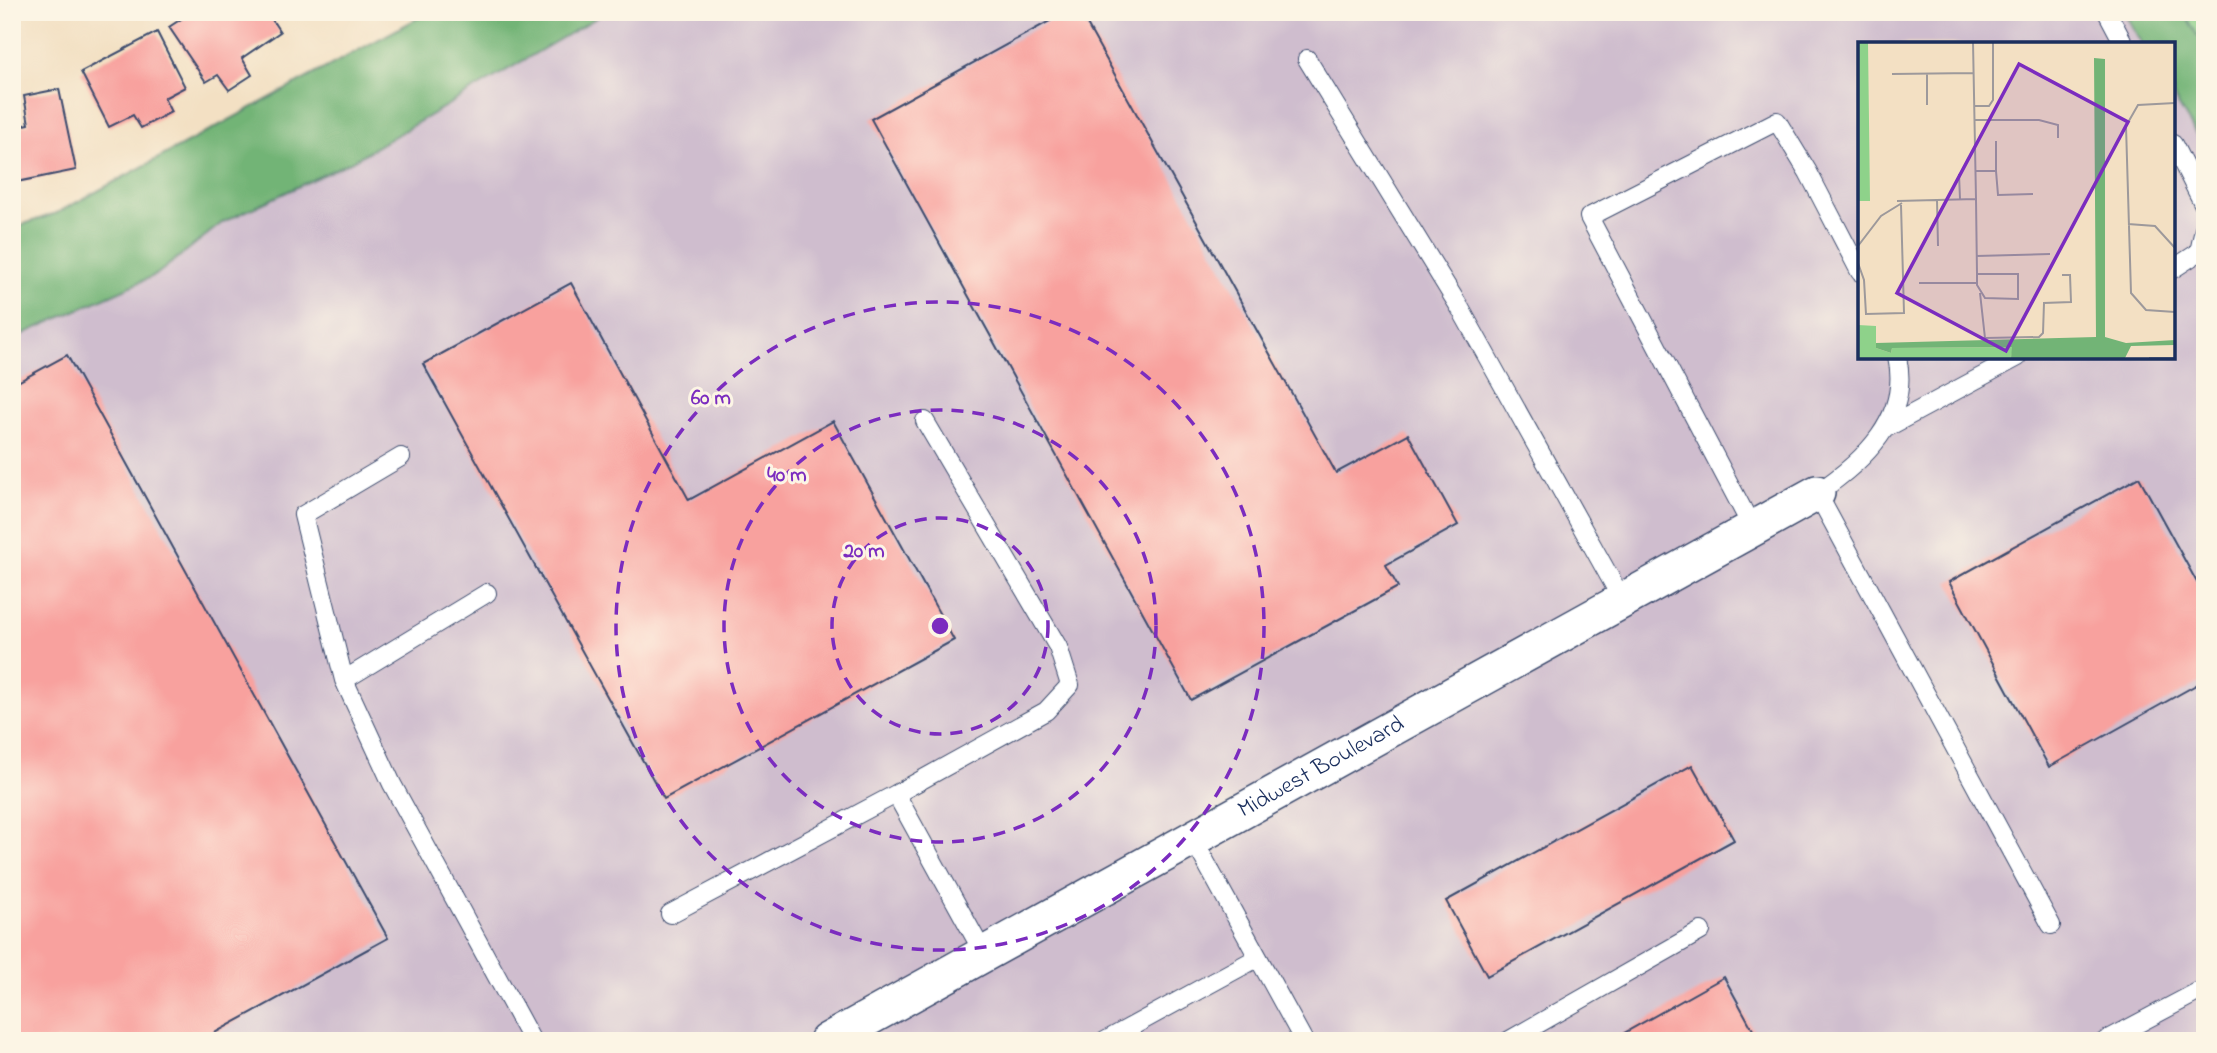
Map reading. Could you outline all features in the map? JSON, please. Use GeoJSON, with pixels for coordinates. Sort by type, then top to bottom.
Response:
{"type":"FeatureCollection","features":[{"type":"Feature","properties":{"kind":"street","name":"Midwest Boulevard"},"geometry":{"type":"LineString","coordinates":[[827,1041],[1817,493]]}},
{"type":"Feature","properties":{"kind":"lane"},"geometry":{"type":"LineString","coordinates":[[2107,12],[2123,42]]}},
{"type":"Feature","properties":{"kind":"lane"},"geometry":{"type":"LineString","coordinates":[[1307,59],[1460,308],[1623,601]]}},
{"type":"Feature","properties":{"kind":"lane"},"geometry":{"type":"LineString","coordinates":[[1753,529],[1589,217],[1777,121],[1808,172],[1858,268]]}},
{"type":"Feature","properties":{"kind":"lane"},"geometry":{"type":"LineString","coordinates":[[2175,148],[2205,207]]}},
{"type":"Feature","properties":{"kind":"lane"},"geometry":{"type":"LineString","coordinates":[[2175,268],[2199,252],[2205,225]]}},
{"type":"Feature","properties":{"kind":"lane"},"geometry":{"type":"LineString","coordinates":[[1897,359],[1900,372],[1896,402],[1886,428],[1866,454],[1817,493],[2051,925]]}},
{"type":"Feature","properties":{"kind":"lane"},"geometry":{"type":"LineString","coordinates":[[1886,428],[2014,359]]}},
{"type":"Feature","properties":{"kind":"lane"},"geometry":{"type":"LineString","coordinates":[[670,914],[896,794],[1046,710],[1070,685],[1058,647],[925,421]]}},
{"type":"Feature","properties":{"kind":"lane"},"geometry":{"type":"LineString","coordinates":[[401,457],[303,515],[344,680],[392,784],[532,1041]]}},
{"type":"Feature","properties":{"kind":"lane"},"geometry":{"type":"LineString","coordinates":[[344,680],[487,593]]}},
{"type":"Feature","properties":{"kind":"lane"},"geometry":{"type":"LineString","coordinates":[[896,794],[984,954]]}},
{"type":"Feature","properties":{"kind":"lane"},"geometry":{"type":"LineString","coordinates":[[1193,838],[1304,1041]]}},
{"type":"Feature","properties":{"kind":"lane"},"geometry":{"type":"LineString","coordinates":[[1508,1041],[1701,931]]}},
{"type":"Feature","properties":{"kind":"lane"},"geometry":{"type":"LineString","coordinates":[[1105,1041],[1257,958]]}},
{"type":"Feature","properties":{"kind":"lane"},"geometry":{"type":"LineString","coordinates":[[2105,1041],[2205,988]]}},
{"type":"Feature","properties":{"kind":"shaded area"},"geometry":{"type":"Polygon","coordinates":[[[484,12],[2184,12],[2205,49],[2205,1041],[12,1041],[12,269],[484,12]]]}},
{"type":"Feature","properties":{"kind":"green space"},"geometry":{"type":"Polygon","coordinates":[[[429,12],[606,12],[352,161],[223,222],[156,275],[12,339],[12,228],[57,213],[429,12]]]}},
{"type":"Feature","properties":{"kind":"green space"},"geometry":{"type":"Polygon","coordinates":[[[2124,12],[2184,12],[2205,49],[2205,149],[2175,99],[2175,42],[2141,42],[2124,12]]]}},
{"type":"Feature","properties":{"kind":"green space"},"geometry":{"type":"Polygon","coordinates":[[[2183,12],[2205,12],[2205,53],[2183,12]]]}},
{"type":"Feature","properties":{"kind":"building"},"geometry":{"type":"Polygon","coordinates":[[[192,12],[267,12],[280,32],[242,58],[252,75],[229,90],[218,75],[206,82],[169,27],[192,12]]]}},
{"type":"Feature","properties":{"kind":"building"},"geometry":{"type":"Polygon","coordinates":[[[1066,12],[1080,12],[1336,473],[1408,434],[1458,525],[1386,565],[1398,587],[1191,700],[871,119],[1066,12]]]}},
{"type":"Feature","properties":{"kind":"building"},"geometry":{"type":"Polygon","coordinates":[[[157,32],[185,87],[164,98],[171,112],[141,128],[133,115],[109,127],[81,72],[157,32]]]}},
{"type":"Feature","properties":{"kind":"building"},"geometry":{"type":"Polygon","coordinates":[[[59,89],[76,170],[12,183],[12,128],[29,124],[24,96],[59,89]]]}},
{"type":"Feature","properties":{"kind":"building"},"geometry":{"type":"Polygon","coordinates":[[[571,283],[689,500],[833,421],[954,640],[664,799],[423,364],[571,283]]]}},
{"type":"Feature","properties":{"kind":"building"},"geometry":{"type":"Polygon","coordinates":[[[67,355],[388,938],[200,1041],[12,1041],[12,385],[67,355]]]}},
{"type":"Feature","properties":{"kind":"building"},"geometry":{"type":"Polygon","coordinates":[[[2139,477],[2205,597],[2205,680],[2049,767],[1949,582],[2139,477]]]}},
{"type":"Feature","properties":{"kind":"building"},"geometry":{"type":"Polygon","coordinates":[[[1692,765],[1734,840],[1487,976],[1446,901],[1692,765]]]}},
{"type":"Feature","properties":{"kind":"building"},"geometry":{"type":"Polygon","coordinates":[[[1724,977],[1759,1041],[1610,1041],[1724,977]]]}}]}
